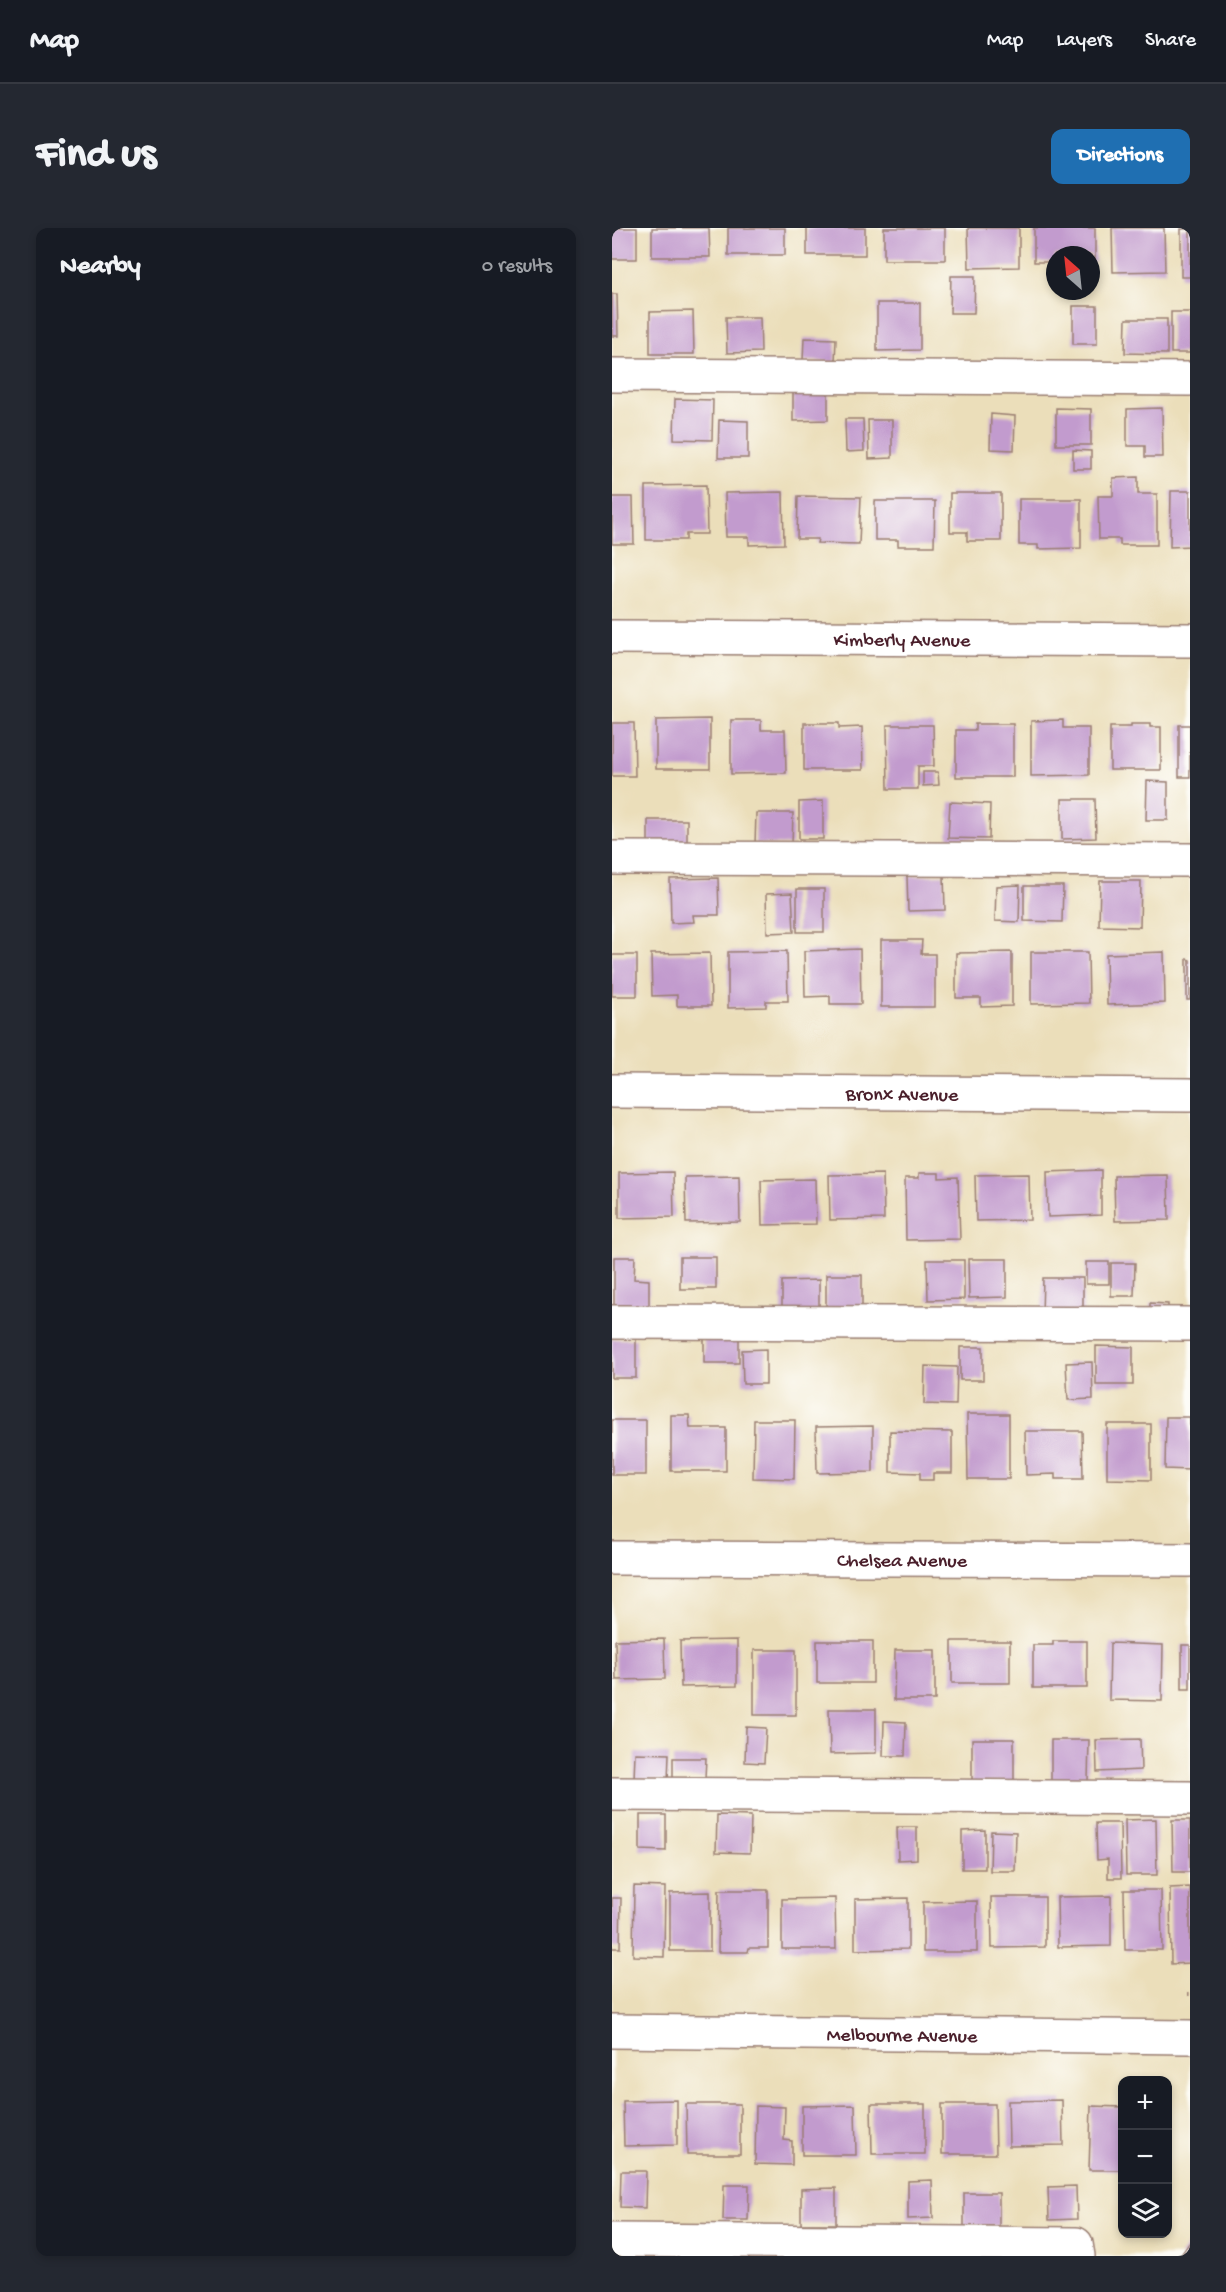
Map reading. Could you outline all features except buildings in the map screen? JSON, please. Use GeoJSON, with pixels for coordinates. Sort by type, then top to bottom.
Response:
{"type":"FeatureCollection","features":[{"type":"Feature","properties":{"kind":"street"},"geometry":{"type":"LineString","coordinates":[[612,375],[1190,379]]}},
{"type":"Feature","properties":{"kind":"street","name":"Kimberly Avenue"},"geometry":{"type":"LineString","coordinates":[[612,637],[1190,640]]}},
{"type":"Feature","properties":{"kind":"street"},"geometry":{"type":"LineString","coordinates":[[612,858],[1190,860]]}},
{"type":"Feature","properties":{"kind":"street","name":"Bronx Avenue"},"geometry":{"type":"LineString","coordinates":[[612,1091],[1190,1095]]}},
{"type":"Feature","properties":{"kind":"street"},"geometry":{"type":"LineString","coordinates":[[612,1322],[1190,1324]]}},
{"type":"Feature","properties":{"kind":"street","name":"Chelsea Avenue"},"geometry":{"type":"LineString","coordinates":[[612,1558],[1190,1560]]}},
{"type":"Feature","properties":{"kind":"street"},"geometry":{"type":"LineString","coordinates":[[612,1794],[1190,1798]]}},
{"type":"Feature","properties":{"kind":"street","name":"Melbourne Avenue"},"geometry":{"type":"LineString","coordinates":[[612,2031],[1190,2037]]}},
{"type":"Feature","properties":{"kind":"street"},"geometry":{"type":"LineString","coordinates":[[612,2240],[1077,2244],[1078,2256]]}}]}
